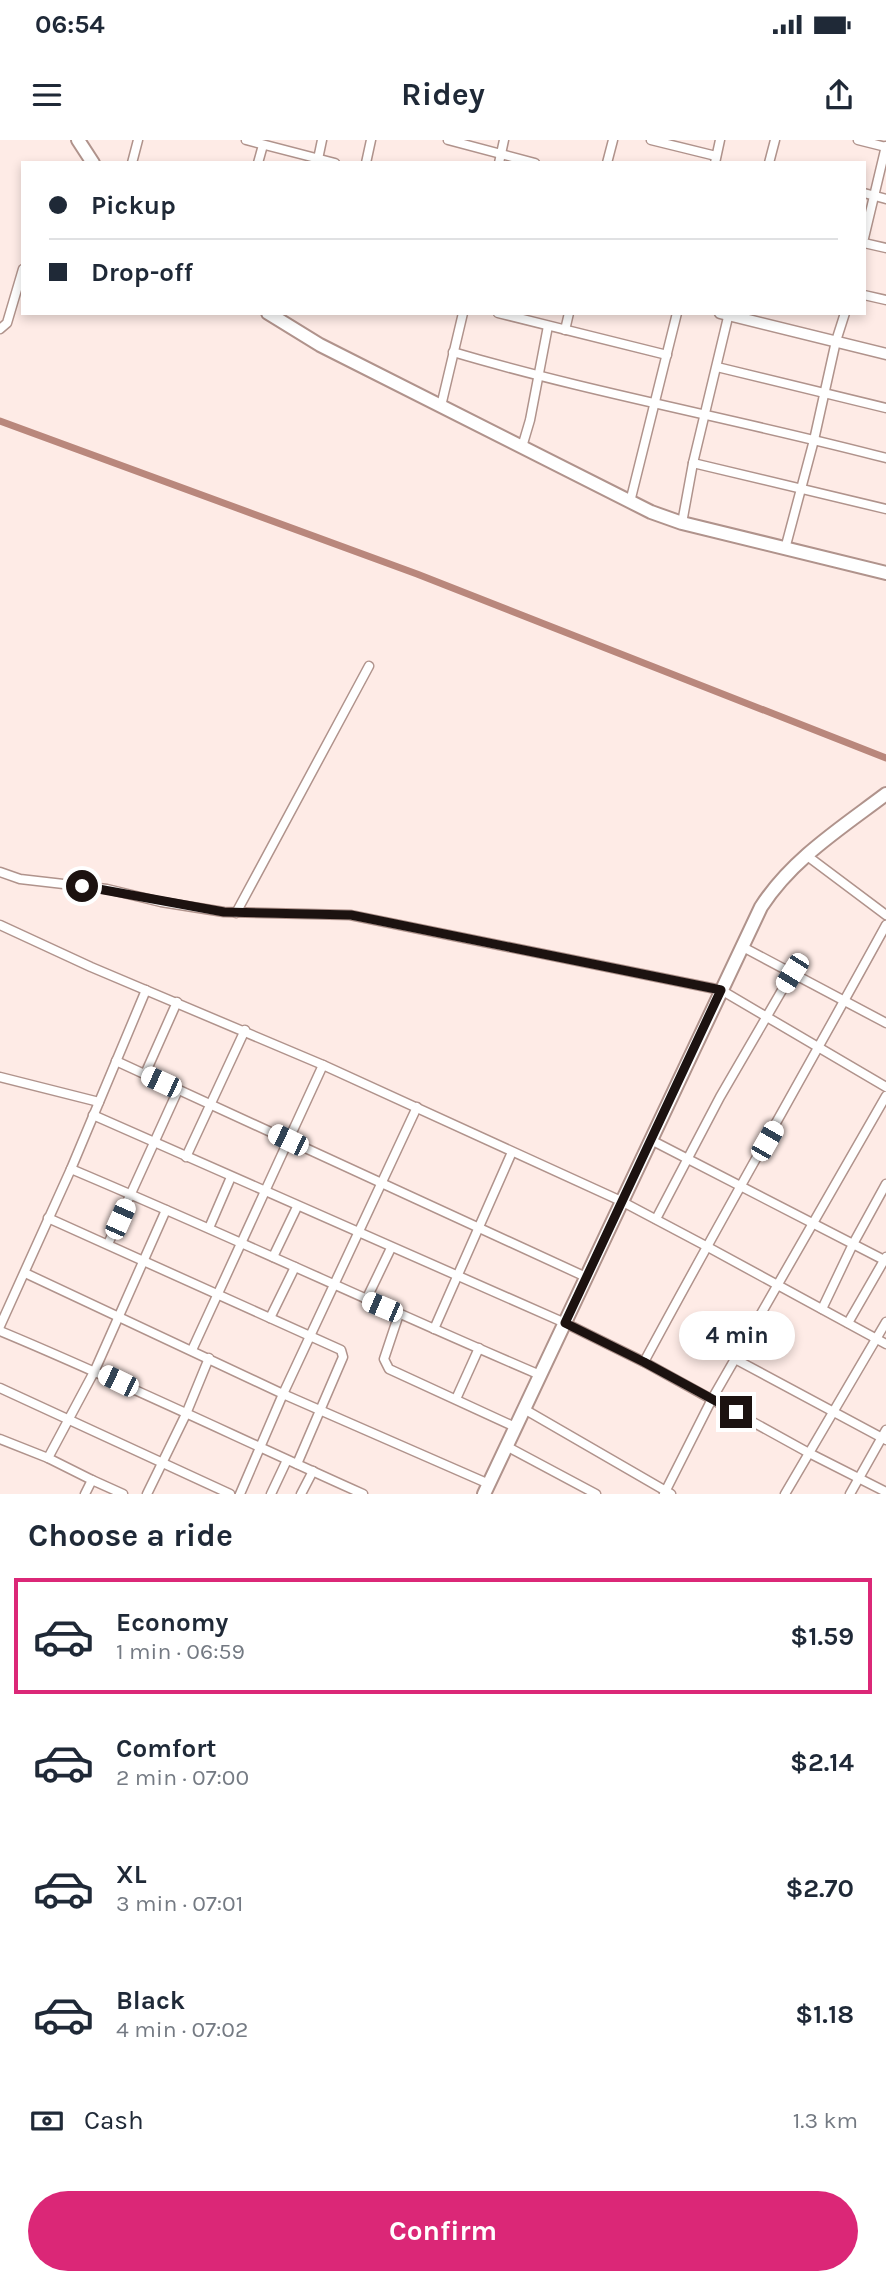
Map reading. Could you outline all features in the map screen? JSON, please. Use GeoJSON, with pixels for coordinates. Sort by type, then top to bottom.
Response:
{"type":"FeatureCollection","features":[{"type":"Feature","properties":{"kind":"main road"},"geometry":{"type":"LineString","coordinates":[[80,142],[92,161]]}},
{"type":"Feature","properties":{"kind":"main road"},"geometry":{"type":"LineString","coordinates":[[271,315],[302,335],[658,515],[886,573]]}},
{"type":"Feature","properties":{"kind":"main road"},"geometry":{"type":"LineString","coordinates":[[486,1489],[741,946],[769,896],[806,855],[886,794]]}},
{"type":"Feature","properties":{"kind":"street"},"geometry":{"type":"LineString","coordinates":[[133,161],[138,140]]}},
{"type":"Feature","properties":{"kind":"street"},"geometry":{"type":"LineString","coordinates":[[246,140],[326,161]]}},
{"type":"Feature","properties":{"kind":"street"},"geometry":{"type":"LineString","coordinates":[[318,159],[322,140]]}},
{"type":"Feature","properties":{"kind":"street"},"geometry":{"type":"LineString","coordinates":[[367,161],[372,140]]}},
{"type":"Feature","properties":{"kind":"street"},"geometry":{"type":"LineString","coordinates":[[448,140],[500,158],[521,161]]}},
{"type":"Feature","properties":{"kind":"street"},"geometry":{"type":"LineString","coordinates":[[500,158],[504,140]]}},
{"type":"Feature","properties":{"kind":"street"},"geometry":{"type":"LineString","coordinates":[[608,161],[613,140]]}},
{"type":"Feature","properties":{"kind":"street"},"geometry":{"type":"LineString","coordinates":[[651,140],[715,160],[720,140]]}},
{"type":"Feature","properties":{"kind":"street"},"geometry":{"type":"LineString","coordinates":[[770,161],[775,140]]}},
{"type":"Feature","properties":{"kind":"street"},"geometry":{"type":"LineString","coordinates":[[858,140],[886,147],[866,232]]}},
{"type":"Feature","properties":{"kind":"street"},"geometry":{"type":"LineString","coordinates":[[259,161],[263,145]]}},
{"type":"Feature","properties":{"kind":"street"},"geometry":{"type":"LineString","coordinates":[[866,194],[886,199]]}},
{"type":"Feature","properties":{"kind":"street"},"geometry":{"type":"LineString","coordinates":[[866,242],[886,248]]}},
{"type":"Feature","properties":{"kind":"street"},"geometry":{"type":"LineString","coordinates":[[0,329],[7,323],[21,276]]}},
{"type":"Feature","properties":{"kind":"street"},"geometry":{"type":"LineString","coordinates":[[866,295],[886,300]]}},
{"type":"Feature","properties":{"kind":"street"},"geometry":{"type":"LineString","coordinates":[[441,406],[462,315]]}},
{"type":"Feature","properties":{"kind":"street"},"geometry":{"type":"LineString","coordinates":[[506,315],[667,355]]}},
{"type":"Feature","properties":{"kind":"street"},"geometry":{"type":"LineString","coordinates":[[565,330],[569,315]]}},
{"type":"Feature","properties":{"kind":"street"},"geometry":{"type":"LineString","coordinates":[[630,502],[677,315]]}},
{"type":"Feature","properties":{"kind":"street"},"geometry":{"type":"LineString","coordinates":[[682,523],[726,315]]}},
{"type":"Feature","properties":{"kind":"street"},"geometry":{"type":"LineString","coordinates":[[730,315],[886,354]]}},
{"type":"Feature","properties":{"kind":"street"},"geometry":{"type":"LineString","coordinates":[[785,549],[844,315]]}},
{"type":"Feature","properties":{"kind":"street"},"geometry":{"type":"LineString","coordinates":[[522,447],[540,375],[548,326]]}},
{"type":"Feature","properties":{"kind":"street"},"geometry":{"type":"LineString","coordinates":[[453,352],[590,389],[886,458]]}},
{"type":"Feature","properties":{"kind":"street"},"geometry":{"type":"LineString","coordinates":[[717,367],[886,408]]}},
{"type":"Feature","properties":{"kind":"street"},"geometry":{"type":"LineString","coordinates":[[693,463],[886,509]]}},
{"type":"Feature","properties":{"kind":"street"},"geometry":{"type":"LineString","coordinates":[[236,913],[369,666]]}},
{"type":"Feature","properties":{"kind":"street"},"geometry":{"type":"LineString","coordinates":[[806,855],[886,915]]}},
{"type":"Feature","properties":{"kind":"street"},"geometry":{"type":"LineString","coordinates":[[0,872],[20,879],[107,889],[184,906],[236,913],[351,915],[721,990],[886,1087]]}},
{"type":"Feature","properties":{"kind":"street"},"geometry":{"type":"LineString","coordinates":[[0,925],[146,990],[245,1030],[621,1201],[886,1344]]}},
{"type":"Feature","properties":{"kind":"street"},"geometry":{"type":"LineString","coordinates":[[644,1362],[706,1245],[819,1049],[886,925]]}},
{"type":"Feature","properties":{"kind":"street"},"geometry":{"type":"LineString","coordinates":[[741,946],[886,1023]]}},
{"type":"Feature","properties":{"kind":"street"},"geometry":{"type":"LineString","coordinates":[[656,1219],[720,1097],[792,973]]}},
{"type":"Feature","properties":{"kind":"street"},"geometry":{"type":"LineString","coordinates":[[146,990],[0,1329],[363,1494]]}},
{"type":"Feature","properties":{"kind":"street"},"geometry":{"type":"LineString","coordinates":[[145,1074],[177,1002]]}},
{"type":"Feature","properties":{"kind":"street"},"geometry":{"type":"LineString","coordinates":[[186,1157],[245,1030]]}},
{"type":"Feature","properties":{"kind":"street"},"geometry":{"type":"LineString","coordinates":[[116,1061],[586,1277]]}},
{"type":"Feature","properties":{"kind":"street"},"geometry":{"type":"LineString","coordinates":[[192,1350],[323,1065]]}},
{"type":"Feature","properties":{"kind":"street"},"geometry":{"type":"LineString","coordinates":[[0,1077],[99,1102]]}},
{"type":"Feature","properties":{"kind":"street"},"geometry":{"type":"LineString","coordinates":[[108,1244],[178,1090]]}},
{"type":"Feature","properties":{"kind":"street"},"geometry":{"type":"LineString","coordinates":[[524,1409],[667,1493],[712,1399],[886,1096]]}},
{"type":"Feature","properties":{"kind":"street"},"geometry":{"type":"LineString","coordinates":[[240,1494],[417,1107]]}},
{"type":"Feature","properties":{"kind":"street"},"geometry":{"type":"LineString","coordinates":[[93,1115],[565,1323],[644,1362],[886,1492]]}},
{"type":"Feature","properties":{"kind":"street"},"geometry":{"type":"LineString","coordinates":[[651,1140],[886,1260],[848,1323]]}},
{"type":"Feature","properties":{"kind":"street"},"geometry":{"type":"LineString","coordinates":[[434,1329],[512,1152]]}},
{"type":"Feature","properties":{"kind":"street"},"geometry":{"type":"LineString","coordinates":[[71,1168],[540,1375]]}},
{"type":"Feature","properties":{"kind":"street"},"geometry":{"type":"LineString","coordinates":[[209,1228],[231,1177]]}},
{"type":"Feature","properties":{"kind":"street"},"geometry":{"type":"LineString","coordinates":[[821,1309],[886,1184]]}},
{"type":"Feature","properties":{"kind":"street"},"geometry":{"type":"LineString","coordinates":[[273,1257],[297,1207]]}},
{"type":"Feature","properties":{"kind":"street"},"geometry":{"type":"LineString","coordinates":[[48,1458],[95,1370],[166,1210]]}},
{"type":"Feature","properties":{"kind":"street"},"geometry":{"type":"LineString","coordinates":[[48,1218],[335,1346],[343,1354],[297,1464]]}},
{"type":"Feature","properties":{"kind":"street"},"geometry":{"type":"LineString","coordinates":[[366,1300],[391,1248]]}},
{"type":"Feature","properties":{"kind":"street"},"geometry":{"type":"LineString","coordinates":[[270,1318],[295,1267]]}},
{"type":"Feature","properties":{"kind":"street"},"geometry":{"type":"LineString","coordinates":[[25,1273],[486,1489]]}},
{"type":"Feature","properties":{"kind":"street"},"geometry":{"type":"LineString","coordinates":[[398,1314],[385,1354],[385,1364],[398,1374],[515,1427]]}},
{"type":"Feature","properties":{"kind":"street"},"geometry":{"type":"LineString","coordinates":[[785,1494],[886,1322]]}},
{"type":"Feature","properties":{"kind":"street"},"geometry":{"type":"LineString","coordinates":[[456,1399],[479,1348]]}},
{"type":"Feature","properties":{"kind":"street"},"geometry":{"type":"LineString","coordinates":[[147,1494],[186,1415],[209,1358]]}},
{"type":"Feature","properties":{"kind":"street"},"geometry":{"type":"LineString","coordinates":[[735,1359],[885,1436],[850,1494]]}},
{"type":"Feature","properties":{"kind":"street"},"geometry":{"type":"LineString","coordinates":[[0,1388],[230,1494]]}},
{"type":"Feature","properties":{"kind":"street"},"geometry":{"type":"LineString","coordinates":[[0,1439],[48,1458],[123,1494]]}},
{"type":"Feature","properties":{"kind":"street"},"geometry":{"type":"LineString","coordinates":[[506,1446],[596,1494]]}},
{"type":"Feature","properties":{"kind":"street"},"geometry":{"type":"LineString","coordinates":[[271,1494],[287,1460]]}},
{"type":"Feature","properties":{"kind":"street"},"geometry":{"type":"LineString","coordinates":[[301,1494],[313,1471]]}},
{"type":"Feature","properties":{"kind":"street"},"geometry":{"type":"LineString","coordinates":[[85,1494],[92,1480]]}},
{"type":"Feature","properties":{"kind":"waterway"},"geometry":{"type":"LineString","coordinates":[[0,421],[417,574],[886,758]]}},
{"type":"Feature","properties":{"kind":"route"},"geometry":{"type":"LineString","coordinates":[[82,886],[224,912],[351,915],[721,990],[565,1323],[736,1412]]}}]}
